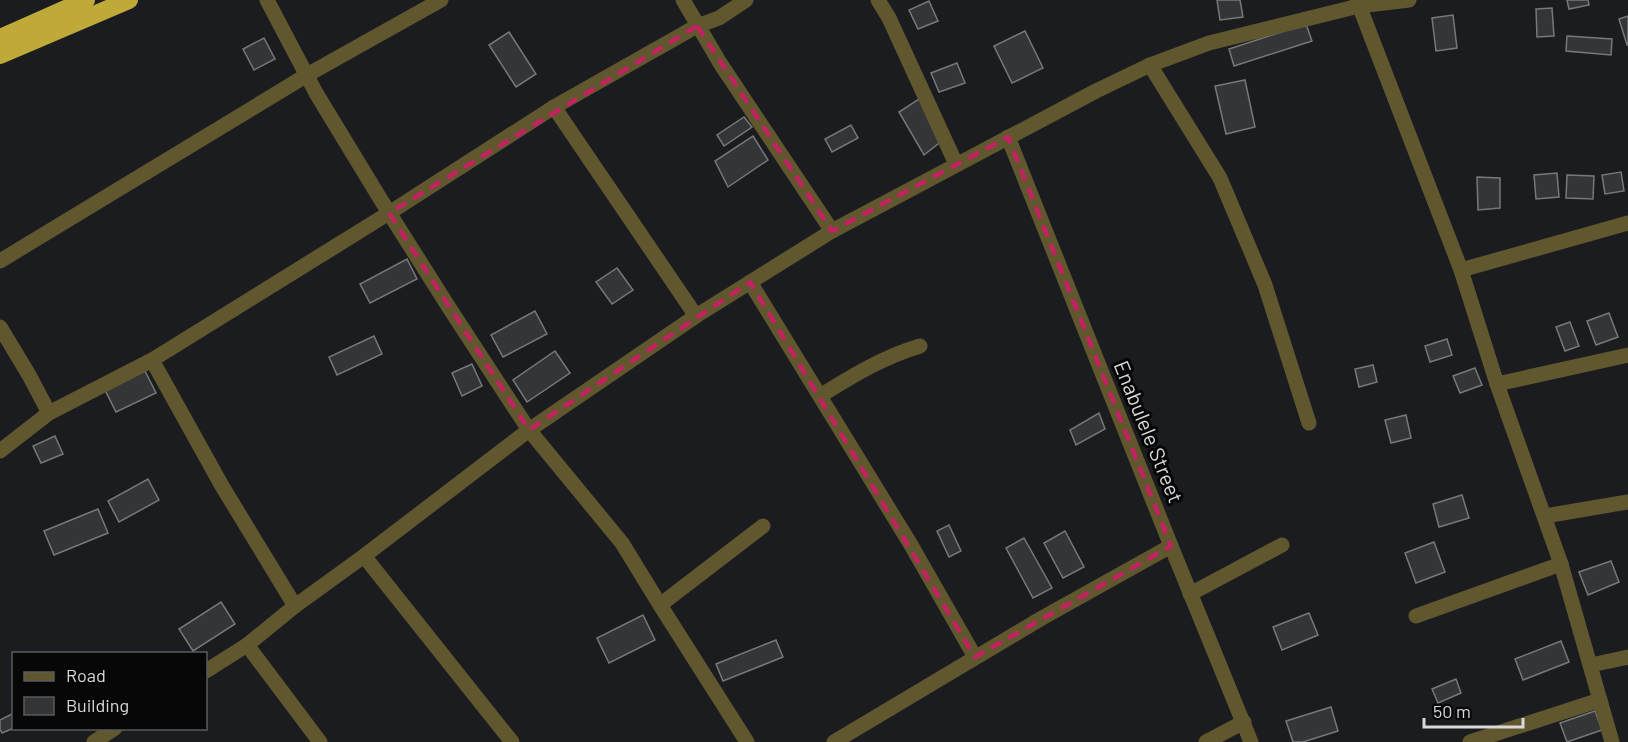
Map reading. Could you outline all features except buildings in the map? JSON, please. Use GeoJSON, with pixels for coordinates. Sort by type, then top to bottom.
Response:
{"type":"FeatureCollection","features":[{"type":"Feature","properties":{"kind":"highway"},"geometry":{"type":"LineString","coordinates":[[0,38],[86,0]]}},
{"type":"Feature","properties":{"kind":"highway"},"geometry":{"type":"LineString","coordinates":[[0,55],[129,0]]}},
{"type":"Feature","properties":{"kind":"street"},"geometry":{"type":"LineString","coordinates":[[267,0],[316,93],[389,213],[529,430],[622,543],[747,742]]}},
{"type":"Feature","properties":{"kind":"street"},"geometry":{"type":"LineString","coordinates":[[0,261],[307,75],[441,0]]}},
{"type":"Feature","properties":{"kind":"street"},"geometry":{"type":"LineString","coordinates":[[683,0],[720,63],[832,231]]}},
{"type":"Feature","properties":{"kind":"street"},"geometry":{"type":"LineString","coordinates":[[0,451],[49,413],[152,360],[389,213],[554,107],[697,26],[718,18],[746,0]]}},
{"type":"Feature","properties":{"kind":"street"},"geometry":{"type":"LineString","coordinates":[[878,0],[889,18],[956,164]]}},
{"type":"Feature","properties":{"kind":"street"},"geometry":{"type":"LineString","coordinates":[[207,670],[247,645],[529,430],[696,316],[832,231],[956,164],[1150,65],[1209,43],[1358,3],[1409,0]]}},
{"type":"Feature","properties":{"kind":"street"},"geometry":{"type":"LineString","coordinates":[[1358,3],[1461,270],[1497,384],[1561,564],[1612,742]]}},
{"type":"Feature","properties":{"kind":"street"},"geometry":{"type":"LineString","coordinates":[[1150,65],[1220,178],[1265,285],[1309,423]]}},
{"type":"Feature","properties":{"kind":"street"},"geometry":{"type":"LineString","coordinates":[[554,107],[696,316]]}},
{"type":"Feature","properties":{"kind":"street","name":"Enabulele Street"},"geometry":{"type":"LineString","coordinates":[[1008,137],[1170,546],[1251,742]]}},
{"type":"Feature","properties":{"kind":"street"},"geometry":{"type":"LineString","coordinates":[[1461,270],[1628,223]]}},
{"type":"Feature","properties":{"kind":"street"},"geometry":{"type":"LineString","coordinates":[[750,282],[910,545],[975,657]]}},
{"type":"Feature","properties":{"kind":"street"},"geometry":{"type":"LineString","coordinates":[[0,327],[49,413]]}},
{"type":"Feature","properties":{"kind":"street"},"geometry":{"type":"LineString","coordinates":[[820,396],[869,366],[897,353],[920,346]]}},
{"type":"Feature","properties":{"kind":"street"},"geometry":{"type":"LineString","coordinates":[[1497,384],[1628,355]]}},
{"type":"Feature","properties":{"kind":"street"},"geometry":{"type":"LineString","coordinates":[[152,360],[222,486],[296,606]]}},
{"type":"Feature","properties":{"kind":"street"},"geometry":{"type":"LineString","coordinates":[[1545,516],[1628,502]]}},
{"type":"Feature","properties":{"kind":"street"},"geometry":{"type":"LineString","coordinates":[[660,605],[763,526]]}},
{"type":"Feature","properties":{"kind":"street"},"geometry":{"type":"LineString","coordinates":[[1191,594],[1282,545]]}},
{"type":"Feature","properties":{"kind":"street"},"geometry":{"type":"LineString","coordinates":[[834,742],[975,657],[1170,546]]}},
{"type":"Feature","properties":{"kind":"street"},"geometry":{"type":"LineString","coordinates":[[364,556],[512,742]]}},
{"type":"Feature","properties":{"kind":"street"},"geometry":{"type":"LineString","coordinates":[[1416,616],[1561,564]]}},
{"type":"Feature","properties":{"kind":"street"},"geometry":{"type":"LineString","coordinates":[[247,645],[320,742]]}},
{"type":"Feature","properties":{"kind":"street"},"geometry":{"type":"LineString","coordinates":[[1591,665],[1628,657]]}},
{"type":"Feature","properties":{"kind":"street"},"geometry":{"type":"LineString","coordinates":[[1470,742],[1600,700]]}},
{"type":"Feature","properties":{"kind":"street"},"geometry":{"type":"LineString","coordinates":[[1206,742],[1244,722]]}},
{"type":"Feature","properties":{"kind":"street"},"geometry":{"type":"LineString","coordinates":[[94,742],[113,730]]}},
{"type":"Feature","properties":{"kind":"highlighted area"},"geometry":{"type":"Polygon","coordinates":[[[697,26],[832,231],[1008,137],[1171,546],[975,657],[750,282],[529,430],[389,213],[697,26]]]}}]}
